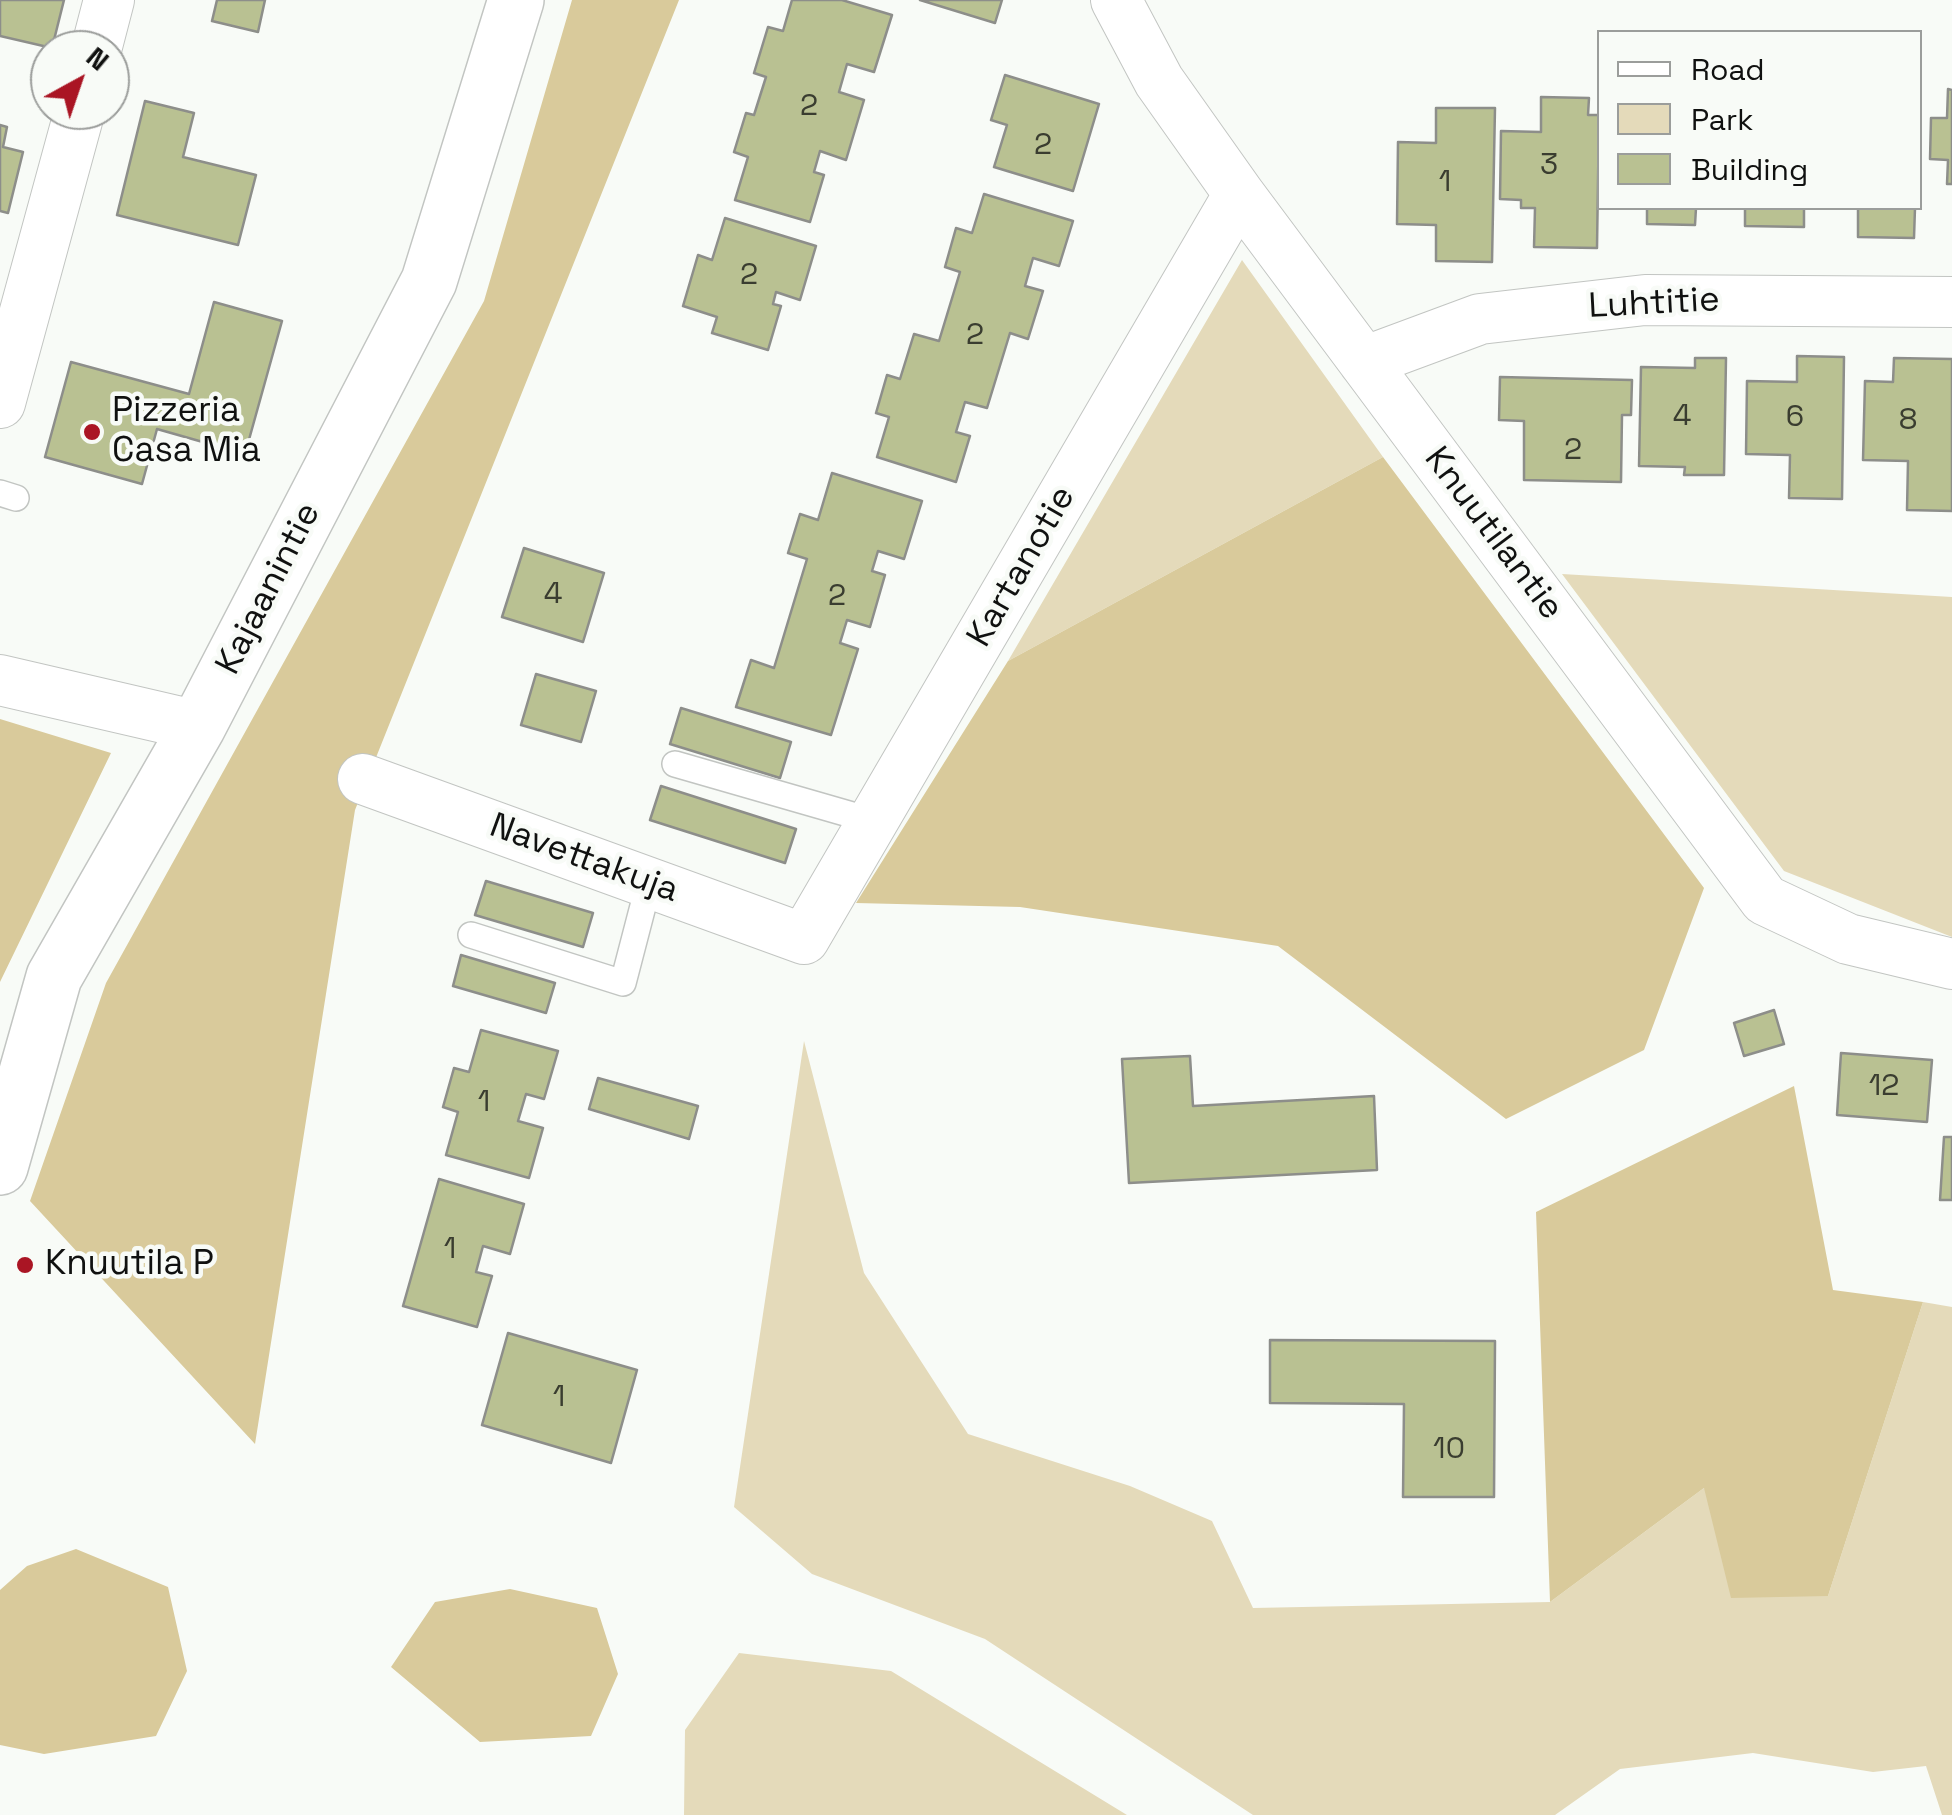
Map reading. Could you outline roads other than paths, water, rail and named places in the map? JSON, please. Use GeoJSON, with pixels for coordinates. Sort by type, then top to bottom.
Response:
{"type":"FeatureCollection","features":[{"type":"Feature","properties":{"kind":"main road","name":"Kajaanintie"},"geometry":{"type":"LineString","coordinates":[[0,1168],[54,977],[198,726],[429,281],[516,0]]}},
{"type":"Feature","properties":{"kind":"street"},"geometry":{"type":"LineString","coordinates":[[101,30],[109,0]]}},
{"type":"Feature","properties":{"kind":"street","name":"Knuutilantie"},"geometry":{"type":"LineString","coordinates":[[1116,0],[1159,82],[1239,194],[1765,900],[1848,939],[1952,964]]}},
{"type":"Feature","properties":{"kind":"street"},"geometry":{"type":"LineString","coordinates":[[0,403],[75,130]]}},
{"type":"Feature","properties":{"kind":"street","name":"Kartanotie"},"geometry":{"type":"LineString","coordinates":[[804,939],[1239,194]]}},
{"type":"Feature","properties":{"kind":"street","name":"Luhtitie"},"geometry":{"type":"LineString","coordinates":[[1364,362],[1480,319],[1644,300],[1952,302]]}},
{"type":"Feature","properties":{"kind":"street"},"geometry":{"type":"LineString","coordinates":[[0,680],[198,726]]}},
{"type":"Feature","properties":{"kind":"street","name":"Navettakuja"},"geometry":{"type":"LineString","coordinates":[[363,779],[804,939]]}},
{"type":"Feature","properties":{"kind":"lane"},"geometry":{"type":"LineString","coordinates":[[675,764],[874,821]]}},
{"type":"Feature","properties":{"kind":"lane"},"geometry":{"type":"LineString","coordinates":[[470,935],[623,983],[649,883]]}},
{"type":"Feature","properties":{"kind":"place","name":"Pizzeria Casa Mia"},"geometry":{"type":"Point","coordinates":[92,432]}},
{"type":"Feature","properties":{"kind":"place","name":"Knuutila P"},"geometry":{"type":"Point","coordinates":[25,1265]}}]}
